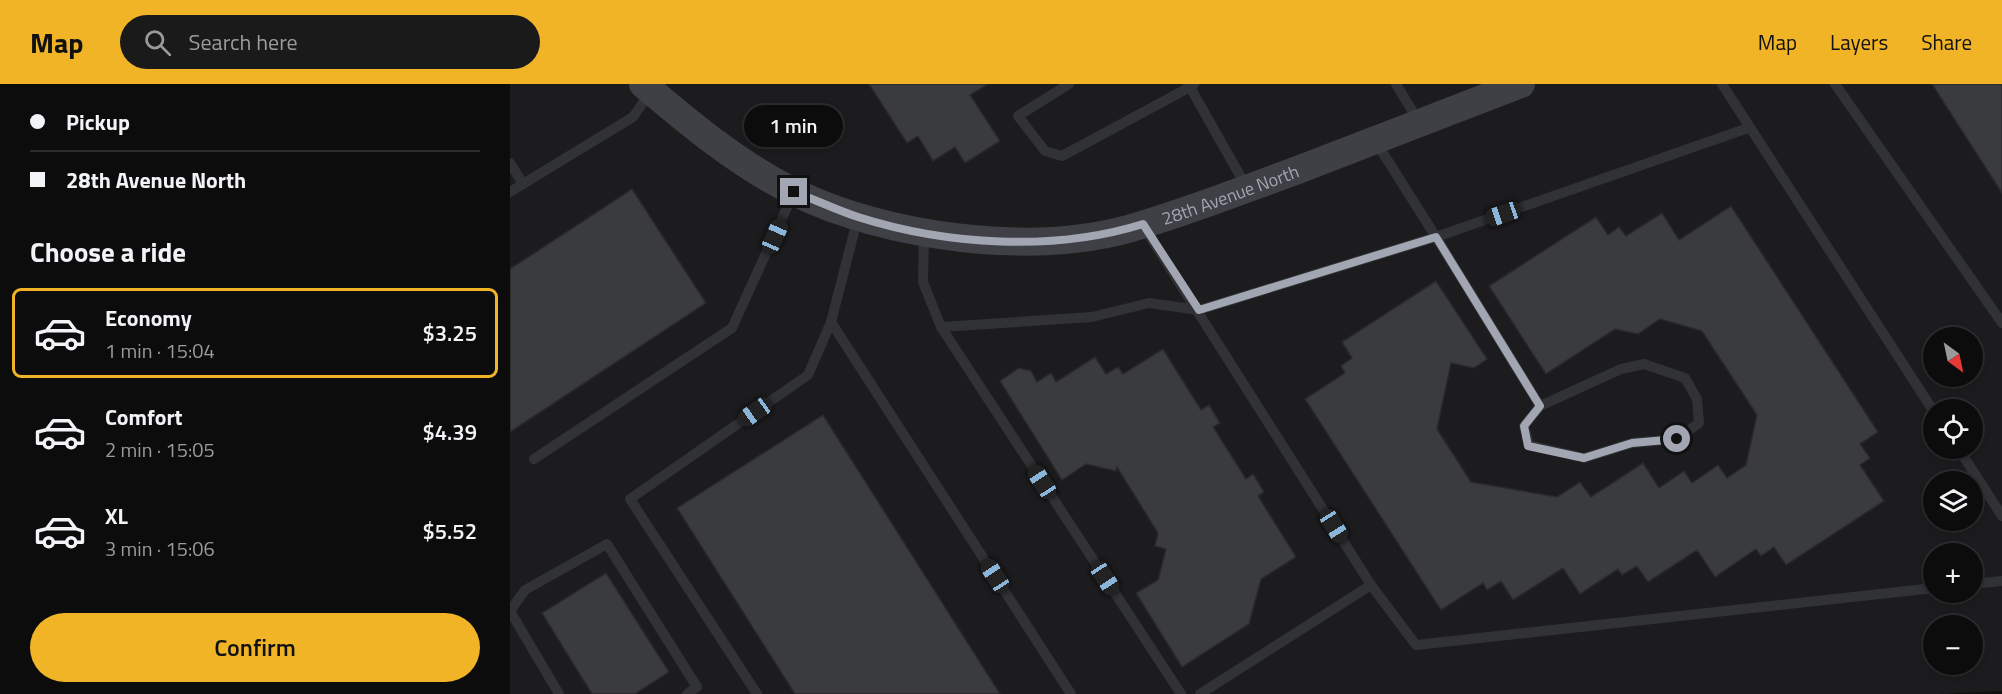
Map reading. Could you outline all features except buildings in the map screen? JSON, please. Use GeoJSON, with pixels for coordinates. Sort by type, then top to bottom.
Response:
{"type":"FeatureCollection","features":[{"type":"Feature","properties":{"kind":"street","name":"28th Avenue North"},"geometry":{"type":"LineString","coordinates":[[647,87],[681,117],[736,157],[794,192],[858,217],[924,233],[992,240],[1058,239],[1126,229],[1143,224],[1375,141],[1521,84]]}},
{"type":"Feature","properties":{"kind":"lane"},"geometry":{"type":"LineString","coordinates":[[1069,84],[1018,116],[1045,151],[1062,156],[1191,85],[1247,188]]}},
{"type":"Feature","properties":{"kind":"lane"},"geometry":{"type":"LineString","coordinates":[[1396,84],[1419,124]]}},
{"type":"Feature","properties":{"kind":"lane"},"geometry":{"type":"LineString","coordinates":[[1722,84],[1748,128],[1925,399]]}},
{"type":"Feature","properties":{"kind":"lane"},"geometry":{"type":"LineString","coordinates":[[1835,84],[2002,323]]}},
{"type":"Feature","properties":{"kind":"lane"},"geometry":{"type":"LineString","coordinates":[[510,192],[633,117],[647,87]]}},
{"type":"Feature","properties":{"kind":"lane"},"geometry":{"type":"LineString","coordinates":[[941,327],[1092,317],[1149,303],[1199,310],[1436,237],[1748,128]]}},
{"type":"Feature","properties":{"kind":"lane"},"geometry":{"type":"LineString","coordinates":[[1375,141],[1540,406]]}},
{"type":"Feature","properties":{"kind":"lane"},"geometry":{"type":"LineString","coordinates":[[510,163],[523,184]]}},
{"type":"Feature","properties":{"kind":"lane"},"geometry":{"type":"LineString","coordinates":[[534,459],[732,328],[794,192]]}},
{"type":"Feature","properties":{"kind":"lane"},"geometry":{"type":"LineString","coordinates":[[757,694],[630,499],[808,375],[831,322],[858,217]]}},
{"type":"Feature","properties":{"kind":"lane"},"geometry":{"type":"LineString","coordinates":[[1143,224],[1371,585],[1416,645],[1923,589]]}},
{"type":"Feature","properties":{"kind":"lane"},"geometry":{"type":"LineString","coordinates":[[924,233],[923,282],[941,327],[1181,694]]}},
{"type":"Feature","properties":{"kind":"lane"},"geometry":{"type":"LineString","coordinates":[[831,322],[1071,694]]}},
{"type":"Feature","properties":{"kind":"lane"},"geometry":{"type":"LineString","coordinates":[[1644,364],[1685,378],[1697,399],[1700,423],[1677,439],[1632,443],[1584,458],[1528,446],[1524,426],[1540,406],[1621,369],[1644,364]]}},
{"type":"Feature","properties":{"kind":"lane"},"geometry":{"type":"LineString","coordinates":[[1965,459],[2002,516]]}},
{"type":"Feature","properties":{"kind":"lane"},"geometry":{"type":"LineString","coordinates":[[559,694],[510,611],[525,590],[607,544],[698,687],[687,694]]}},
{"type":"Feature","properties":{"kind":"lane"},"geometry":{"type":"LineString","coordinates":[[1983,583],[2002,581]]}},
{"type":"Feature","properties":{"kind":"lane"},"geometry":{"type":"LineString","coordinates":[[1200,694],[1371,585]]}},
{"type":"Feature","properties":{"kind":"shaded area"},"geometry":{"type":"Polygon","coordinates":[[[510,84],[2002,84],[2002,691],[1939,694],[510,694],[510,84]]]}},
{"type":"Feature","properties":{"kind":"route"},"geometry":{"type":"LineString","coordinates":[[794,192],[858,217],[924,233],[992,240],[1058,239],[1126,229],[1143,224],[1199,310],[1436,237],[1540,406],[1524,426],[1528,446],[1584,458],[1632,443],[1677,439]]}}]}
